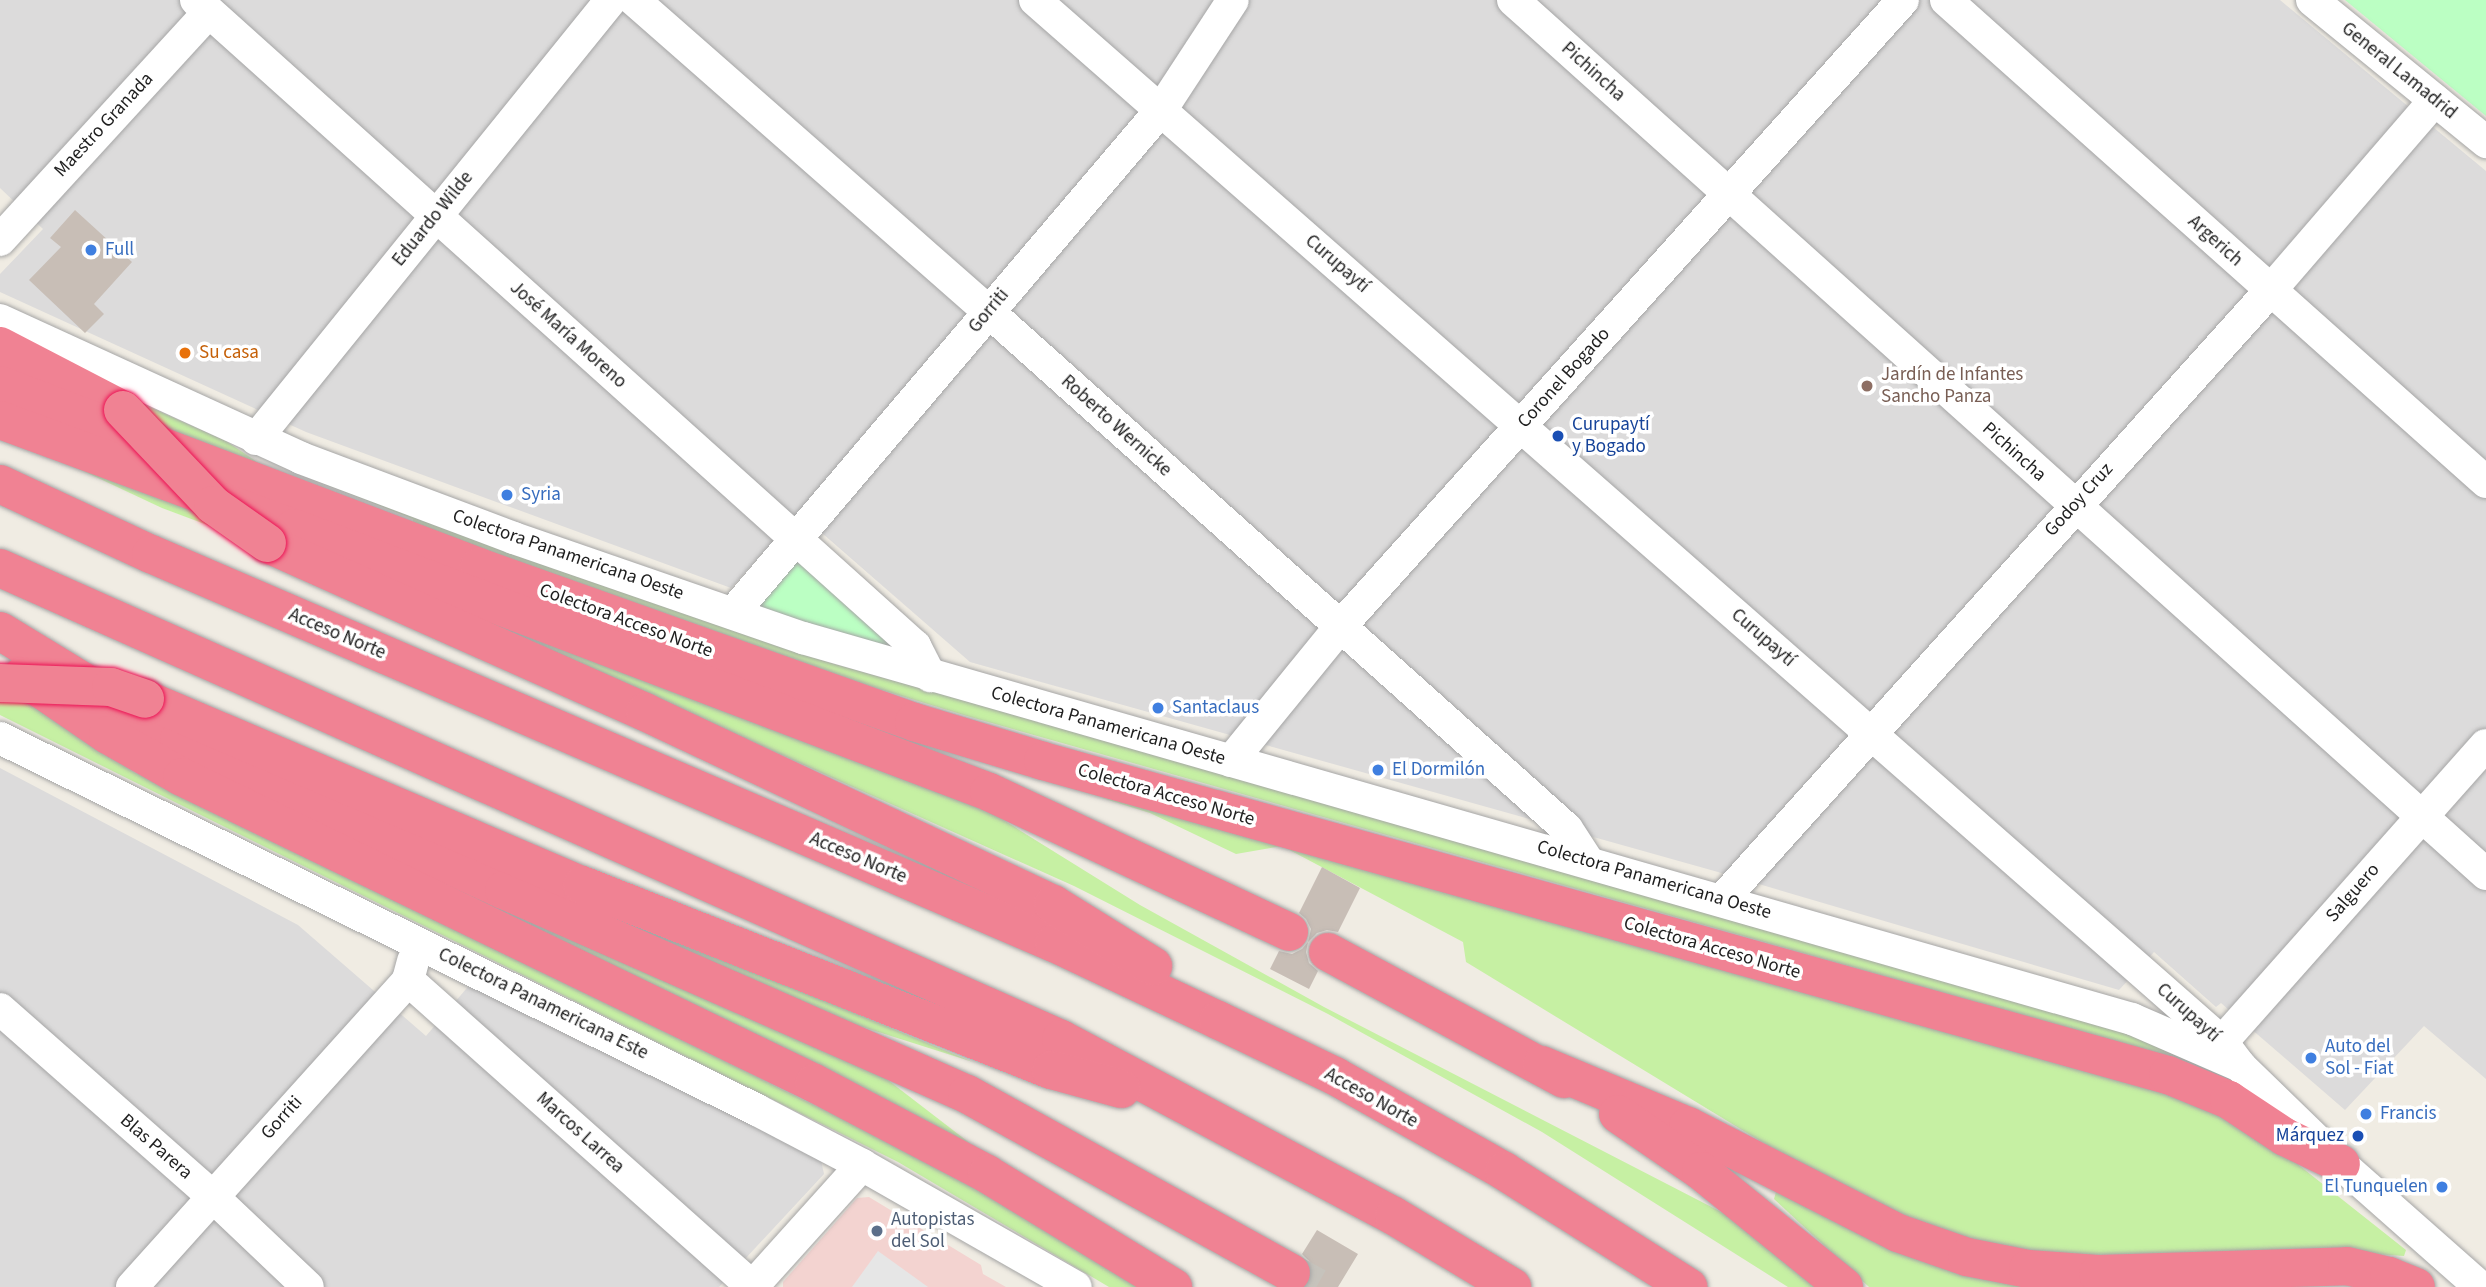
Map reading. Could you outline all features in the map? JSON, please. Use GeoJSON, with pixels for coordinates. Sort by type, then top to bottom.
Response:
{"type":"FeatureCollection","features":[{"type":"Feature","properties":{"kind":"highway"},"geometry":{"type":"LineString","coordinates":[[0,346],[103,397],[123,410],[213,505],[267,543],[645,712],[1053,904],[1335,1076]]}},
{"type":"Feature","properties":{"kind":"highway","name":"Colectora Acceso Norte"},"geometry":{"type":"LineString","coordinates":[[0,385],[479,567],[901,718],[1042,761],[2168,1075],[2217,1094],[2285,1137],[2342,1164]]}},
{"type":"Feature","properties":{"kind":"highway"},"geometry":{"type":"LineString","coordinates":[[0,420],[294,528],[989,792],[1289,932]]}},
{"type":"Feature","properties":{"kind":"highway","name":"Acceso Norte"},"geometry":{"type":"LineString","coordinates":[[0,484],[151,554],[1054,943],[1335,1076],[1504,1171],[1688,1287]]}},
{"type":"Feature","properties":{"kind":"highway"},"geometry":{"type":"LineString","coordinates":[[0,568],[1061,1039],[1394,1216],[1512,1287]]}},
{"type":"Feature","properties":{"kind":"highway"},"geometry":{"type":"LineString","coordinates":[[0,631],[179,740],[504,890],[967,1094],[1291,1273]]}},
{"type":"Feature","properties":{"kind":"highway"},"geometry":{"type":"LineString","coordinates":[[0,661],[108,735],[183,777],[827,1089],[987,1174],[1173,1287]]}},
{"type":"Feature","properties":{"kind":"highway"},"geometry":{"type":"LineString","coordinates":[[0,683],[111,687],[172,708],[582,885],[920,1020],[1051,1070],[1185,1106]]}},
{"type":"Feature","properties":{"kind":"highway"},"geometry":{"type":"LineString","coordinates":[[1328,952],[1542,1065],[1688,1126],[1886,1228],[1966,1257],[2046,1271],[2098,1274],[2347,1266],[2389,1276],[2416,1287]]}},
{"type":"Feature","properties":{"kind":"highway"},"geometry":{"type":"LineString","coordinates":[[1542,1065],[1701,1171],[1844,1287]]}},
{"type":"Feature","properties":{"kind":"street","name":"Eduardo Wilde"},"geometry":{"type":"LineString","coordinates":[[256,439],[611,0]]}},
{"type":"Feature","properties":{"kind":"street","name":"Roberto Wernicke"},"geometry":{"type":"LineString","coordinates":[[634,0],[989,312],[1339,628],[1567,829],[1588,861]]}},
{"type":"Feature","properties":{"kind":"street","name":"Curupaytí"},"geometry":{"type":"LineString","coordinates":[[1035,0],[1871,732],[2231,1054],[2342,1164],[2480,1287]]}},
{"type":"Feature","properties":{"kind":"street","name":"Gorriti"},"geometry":{"type":"LineString","coordinates":[[733,613],[1161,110],[1233,0]]}},
{"type":"Feature","properties":{"kind":"street","name":"Pichincha"},"geometry":{"type":"LineString","coordinates":[[1513,0],[2486,874]]}},
{"type":"Feature","properties":{"kind":"street","name":"Coronel Bogado"},"geometry":{"type":"LineString","coordinates":[[1231,761],[1339,628],[1731,195],[1903,0]]}},
{"type":"Feature","properties":{"kind":"street","name":"Argerich"},"geometry":{"type":"LineString","coordinates":[[1946,0],[2486,482]]}},
{"type":"Feature","properties":{"kind":"street","name":"General Lamadrid"},"geometry":{"type":"LineString","coordinates":[[2312,0],[2486,142]]}},
{"type":"Feature","properties":{"kind":"street","name":"José María Moreno"},"geometry":{"type":"LineString","coordinates":[[202,6],[915,646],[930,676]]}},
{"type":"Feature","properties":{"kind":"street","name":"Maestro Granada"},"geometry":{"type":"LineString","coordinates":[[3,229],[202,6]]}},
{"type":"Feature","properties":{"kind":"street","name":"Godoy Cruz"},"geometry":{"type":"LineString","coordinates":[[1722,900],[2270,291],[2435,100]]}},
{"type":"Feature","properties":{"kind":"street","name":"Colectora Panamericana Oeste"},"geometry":{"type":"LineString","coordinates":[[0,320],[256,439],[514,538],[803,638],[2132,1019],[2231,1054]]}},
{"type":"Feature","properties":{"kind":"street","name":"Colectora Panamericana Este"},"geometry":{"type":"LineString","coordinates":[[0,738],[418,942],[862,1166],[1076,1287]]}},
{"type":"Feature","properties":{"kind":"street","name":"Salguero"},"geometry":{"type":"LineString","coordinates":[[2231,1054],[2421,816],[2486,745]]}},
{"type":"Feature","properties":{"kind":"street","name":"Gorriti"},"geometry":{"type":"LineString","coordinates":[[132,1287],[408,980],[418,942]]}},
{"type":"Feature","properties":{"kind":"street","name":"Marcos Larrea"},"geometry":{"type":"LineString","coordinates":[[408,980],[752,1287]]}},
{"type":"Feature","properties":{"kind":"street","name":"Blas Parera"},"geometry":{"type":"LineString","coordinates":[[0,1009],[212,1196],[308,1287]]}},
{"type":"Feature","properties":{"kind":"street"},"geometry":{"type":"LineString","coordinates":[[752,1287],[862,1166]]}},
{"type":"Feature","properties":{"kind":"shaded area"},"geometry":{"type":"Polygon","coordinates":[[[0,0],[2280,0],[2486,171],[2486,1079],[2424,1026],[2345,1110],[2221,1003],[2216,1007],[2154,952],[2119,990],[1718,872],[970,662],[799,513],[731,588],[306,432],[0,292],[0,274],[43,229],[0,188],[0,0]]]}},
{"type":"Feature","properties":{"kind":"shaded area"},"geometry":{"type":"Polygon","coordinates":[[[0,768],[298,925],[426,1036],[472,982],[821,1160],[824,1174],[719,1287],[0,1287],[0,768]]]}},
{"type":"Feature","properties":{"kind":"shaded area","name":"Autopistas del Sol"},"geometry":{"type":"Polygon","coordinates":[[[869,1197],[981,1265],[983,1274],[1006,1287],[783,1287],[783,1282],[857,1198],[869,1197]]]}},
{"type":"Feature","properties":{"kind":"shaded area"},"geometry":{"type":"Polygon","coordinates":[[[878,1251],[928,1287],[852,1287],[878,1251]]]}},
{"type":"Feature","properties":{"kind":"green space"},"geometry":{"type":"Polygon","coordinates":[[[2345,0],[2486,0],[2486,116],[2345,0]]]}},
{"type":"Feature","properties":{"kind":"green space"},"geometry":{"type":"Polygon","coordinates":[[[127,397],[226,441],[260,464],[154,427],[127,397]]]}},
{"type":"Feature","properties":{"kind":"green space"},"geometry":{"type":"Polygon","coordinates":[[[0,432],[190,498],[234,535],[162,508],[0,432]]]}},
{"type":"Feature","properties":{"kind":"green space"},"geometry":{"type":"Polygon","coordinates":[[[307,477],[831,663],[1964,981],[2186,1053],[2222,1074],[2220,1077],[2191,1063],[967,716],[820,671],[413,526],[413,519],[307,477]]]}},
{"type":"Feature","properties":{"kind":"green space"},"geometry":{"type":"Polygon","coordinates":[[[801,555],[899,647],[893,652],[755,605],[801,555]]]}},
{"type":"Feature","properties":{"kind":"green space"},"geometry":{"type":"Polygon","coordinates":[[[449,606],[976,803],[1140,905],[1324,1007],[1760,1232],[1824,1287],[1788,1287],[1542,1132],[1328,1014],[1074,886],[449,606]]]}},
{"type":"Feature","properties":{"kind":"green space"},"geometry":{"type":"Polygon","coordinates":[[[0,676],[132,771],[941,1167],[1148,1287],[1109,1287],[898,1162],[0,715],[0,676]]]}},
{"type":"Feature","properties":{"kind":"green space"},"geometry":{"type":"Polygon","coordinates":[[[182,760],[884,1077],[971,1144],[182,760]]]}},
{"type":"Feature","properties":{"kind":"green space"},"geometry":{"type":"Polygon","coordinates":[[[1099,797],[1192,818],[2181,1094],[2276,1147],[2406,1250],[2404,1256],[2315,1250],[2045,1256],[1928,1229],[1803,1167],[1466,962],[1463,942],[1282,846],[1236,854],[1150,813],[1099,797]]]}},
{"type":"Feature","properties":{"kind":"green space"},"geometry":{"type":"Polygon","coordinates":[[[348,800],[753,971],[973,1062],[831,1017],[348,800]]]}},
{"type":"Feature","properties":{"kind":"green space"},"geometry":{"type":"Polygon","coordinates":[[[1778,1185],[2117,1287],[1869,1287],[1774,1199],[1778,1185]]]}},
{"type":"Feature","properties":{"kind":"building"},"geometry":{"type":"Polygon","coordinates":[[[75,210],[132,262],[94,304],[104,314],[85,333],[29,280],[61,247],[50,238],[75,210]]]}},
{"type":"Feature","properties":{"kind":"building"},"geometry":{"type":"Polygon","coordinates":[[[1322,867],[1360,888],[1338,932],[1327,930],[1317,933],[1308,942],[1311,929],[1299,913],[1322,867]]]}},
{"type":"Feature","properties":{"kind":"building"},"geometry":{"type":"Polygon","coordinates":[[[1308,942],[1306,952],[1309,963],[1318,971],[1309,989],[1270,969],[1279,951],[1292,954],[1308,942]]]}},
{"type":"Feature","properties":{"kind":"building"},"geometry":{"type":"Polygon","coordinates":[[[1317,1230],[1358,1254],[1338,1287],[1307,1287],[1313,1272],[1309,1261],[1302,1254],[1317,1230]]]}},
{"type":"Feature","properties":{"kind":"tunnel"},"geometry":{"type":"LineString","coordinates":[[1291,1273],[1316,1287]]}},
{"type":"Feature","properties":{"kind":"place","name":"Full"},"geometry":{"type":"Point","coordinates":[91,250]}},
{"type":"Feature","properties":{"kind":"place","name":"Su casa"},"geometry":{"type":"Point","coordinates":[185,353]}},
{"type":"Feature","properties":{"kind":"place","name":"Jardín de Infantes Sancho Panza"},"geometry":{"type":"Point","coordinates":[1867,386]}},
{"type":"Feature","properties":{"kind":"place","name":"Curupaytí y Bogado"},"geometry":{"type":"Point","coordinates":[1558,436]}},
{"type":"Feature","properties":{"kind":"place","name":"Syria"},"geometry":{"type":"Point","coordinates":[507,495]}},
{"type":"Feature","properties":{"kind":"place","name":"Santaclaus"},"geometry":{"type":"Point","coordinates":[1158,708]}},
{"type":"Feature","properties":{"kind":"place","name":"El Dormilón"},"geometry":{"type":"Point","coordinates":[1378,770]}},
{"type":"Feature","properties":{"kind":"place","name":"Auto del Sol - Fiat"},"geometry":{"type":"Point","coordinates":[2311,1058]}},
{"type":"Feature","properties":{"kind":"place","name":"Francis"},"geometry":{"type":"Point","coordinates":[2366,1114]}},
{"type":"Feature","properties":{"kind":"place","name":"Márquez"},"geometry":{"type":"Point","coordinates":[2358,1136]}},
{"type":"Feature","properties":{"kind":"place","name":"El Tunquelen"},"geometry":{"type":"Point","coordinates":[2442,1187]}},
{"type":"Feature","properties":{"kind":"place","name":"Autopistas del Sol"},"geometry":{"type":"Point","coordinates":[877,1231]}}]}
